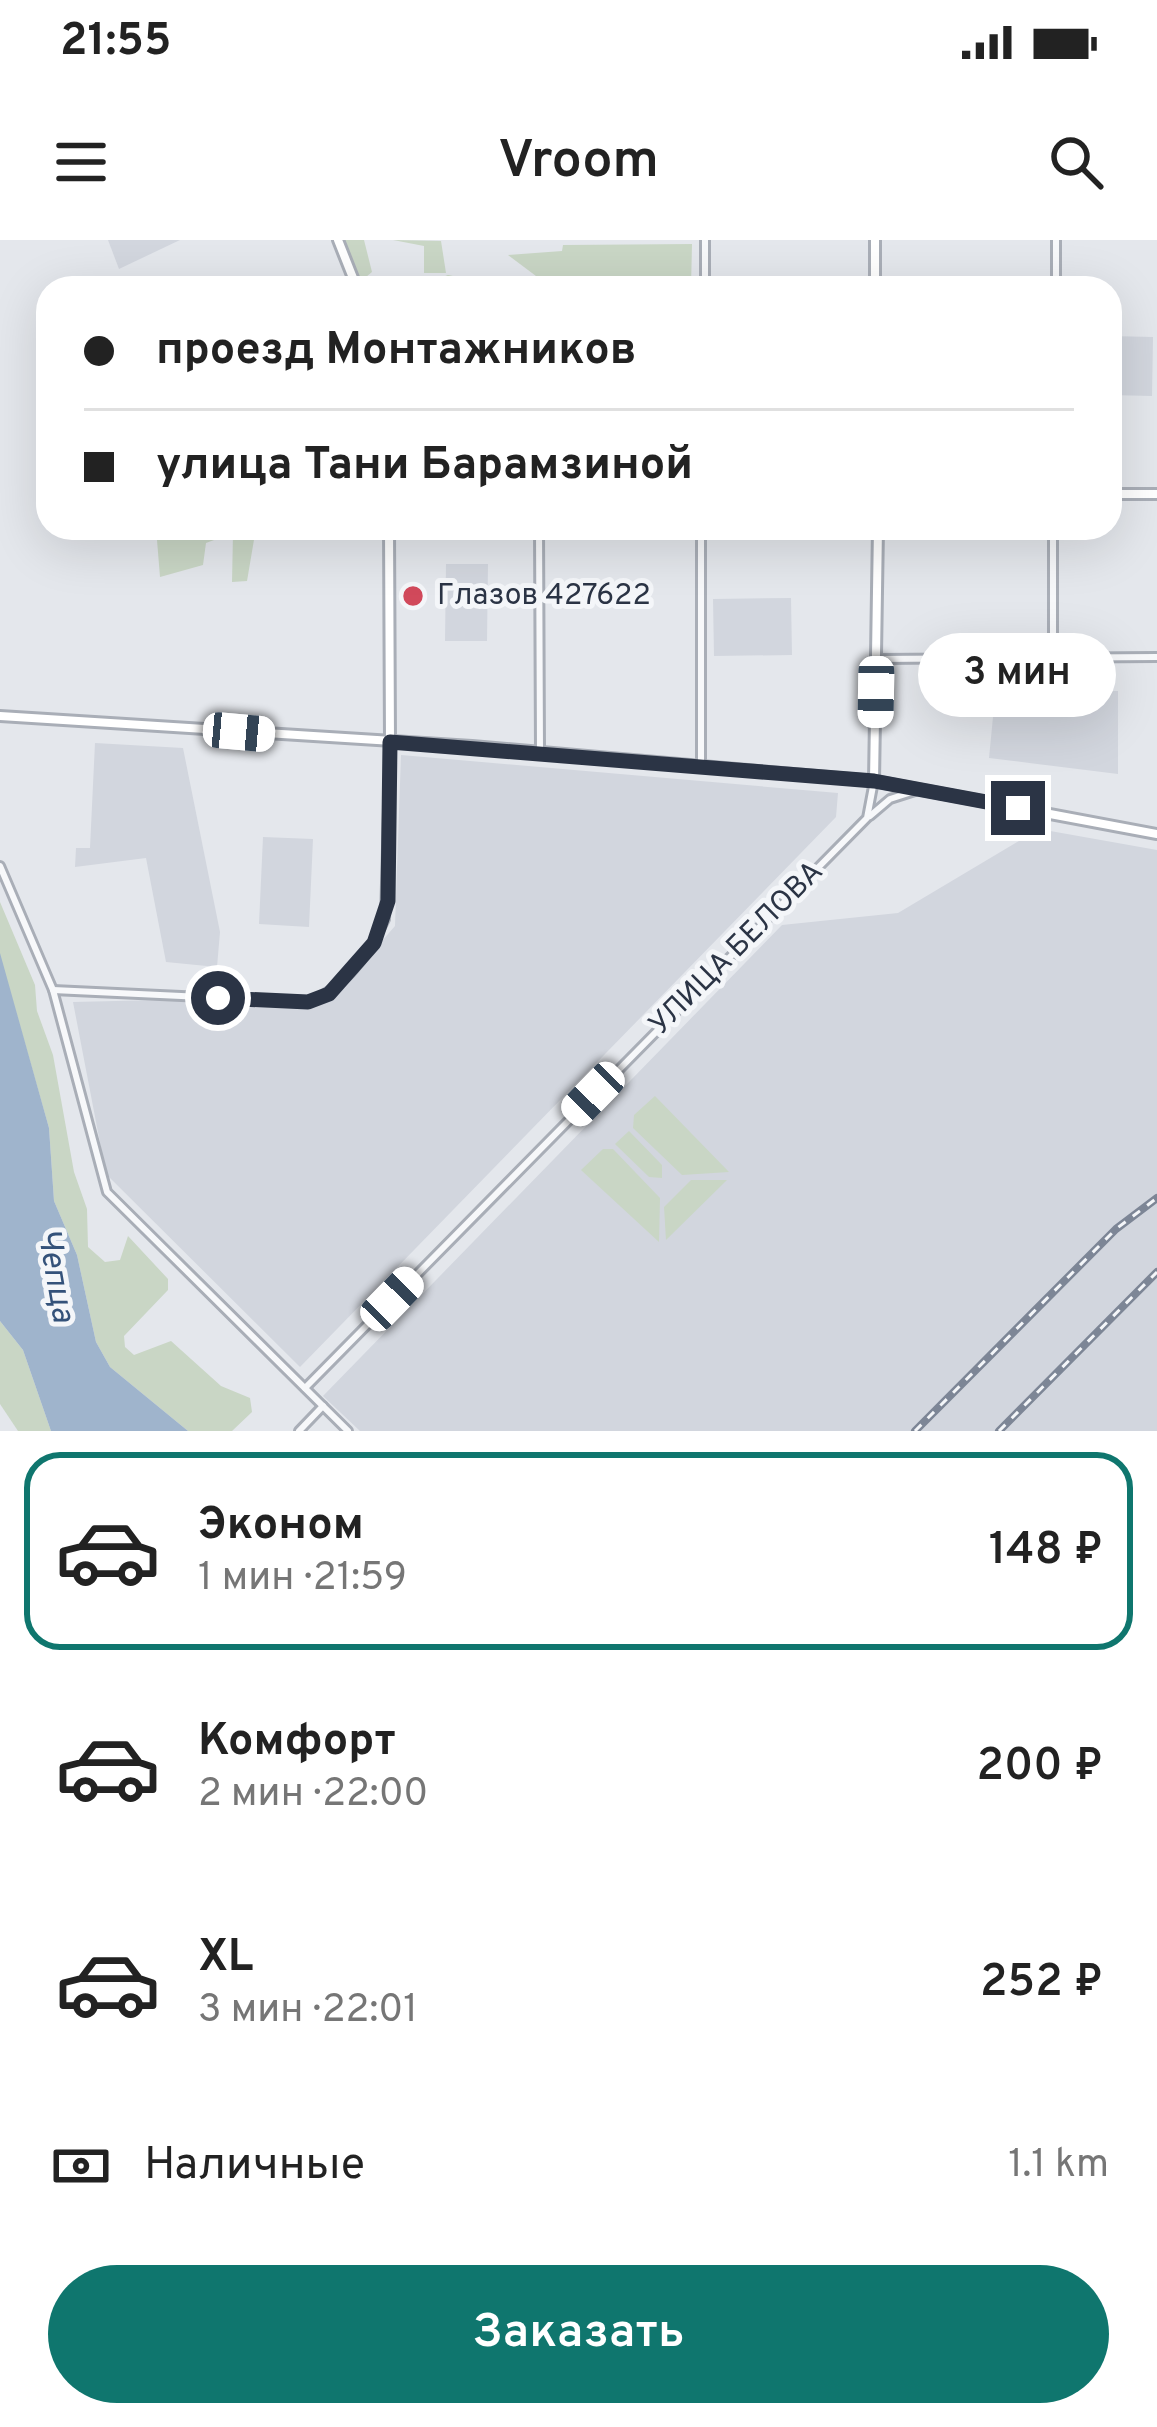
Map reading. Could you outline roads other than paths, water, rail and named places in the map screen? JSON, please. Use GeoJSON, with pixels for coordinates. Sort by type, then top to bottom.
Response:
{"type":"FeatureCollection","features":[{"type":"Feature","properties":{"kind":"street"},"geometry":{"type":"LineString","coordinates":[[338,240],[352,276]]}},
{"type":"Feature","properties":{"kind":"street"},"geometry":{"type":"LineString","coordinates":[[705,240],[705,276]]}},
{"type":"Feature","properties":{"kind":"street"},"geometry":{"type":"LineString","coordinates":[[875,240],[875,276]]}},
{"type":"Feature","properties":{"kind":"street"},"geometry":{"type":"LineString","coordinates":[[1056,240],[1056,276]]}},
{"type":"Feature","properties":{"kind":"street"},"geometry":{"type":"LineString","coordinates":[[1122,494],[1157,494]]}},
{"type":"Feature","properties":{"kind":"street"},"geometry":{"type":"LineString","coordinates":[[53,990],[308,1002],[329,994],[374,943],[386,919],[389,540]]}},
{"type":"Feature","properties":{"kind":"street"},"geometry":{"type":"LineString","coordinates":[[539,540],[540,752]]}},
{"type":"Feature","properties":{"kind":"street"},"geometry":{"type":"LineString","coordinates":[[700,766],[701,540]]}},
{"type":"Feature","properties":{"kind":"street"},"geometry":{"type":"LineString","coordinates":[[867,818],[874,781],[878,540]]}},
{"type":"Feature","properties":{"kind":"street"},"geometry":{"type":"LineString","coordinates":[[1053,540],[1053,657]]}},
{"type":"Feature","properties":{"kind":"street"},"geometry":{"type":"LineString","coordinates":[[877,659],[1157,657]]}},
{"type":"Feature","properties":{"kind":"street"},"geometry":{"type":"LineString","coordinates":[[0,716],[540,752],[874,781],[1157,834]]}},
{"type":"Feature","properties":{"kind":"street","name":"УЛИЦА БЕЛОВА"},"geometry":{"type":"LineString","coordinates":[[304,1388],[867,818],[890,800],[925,789]]}},
{"type":"Feature","properties":{"kind":"street"},"geometry":{"type":"LineString","coordinates":[[0,866],[53,990],[107,1192],[348,1431]]}},
{"type":"Feature","properties":{"kind":"street"},"geometry":{"type":"LineString","coordinates":[[298,1431],[323,1406]]}},
{"type":"Feature","properties":{"kind":"water","name":"Чепца"},"geometry":{"type":"Polygon","coordinates":[[[0,953],[49,1128],[54,1201],[77,1255],[96,1342],[110,1367],[188,1431],[51,1431],[23,1350],[0,1321],[0,953]]]}},
{"type":"Feature","properties":{"kind":"railway"},"geometry":{"type":"LineString","coordinates":[[915,1431],[1116,1229],[1157,1198]]}},
{"type":"Feature","properties":{"kind":"railway"},"geometry":{"type":"LineString","coordinates":[[999,1431],[1157,1272]]}},
{"type":"Feature","properties":{"kind":"place","name":"Глазов 427622"},"geometry":{"type":"Point","coordinates":[413,596]}}]}
